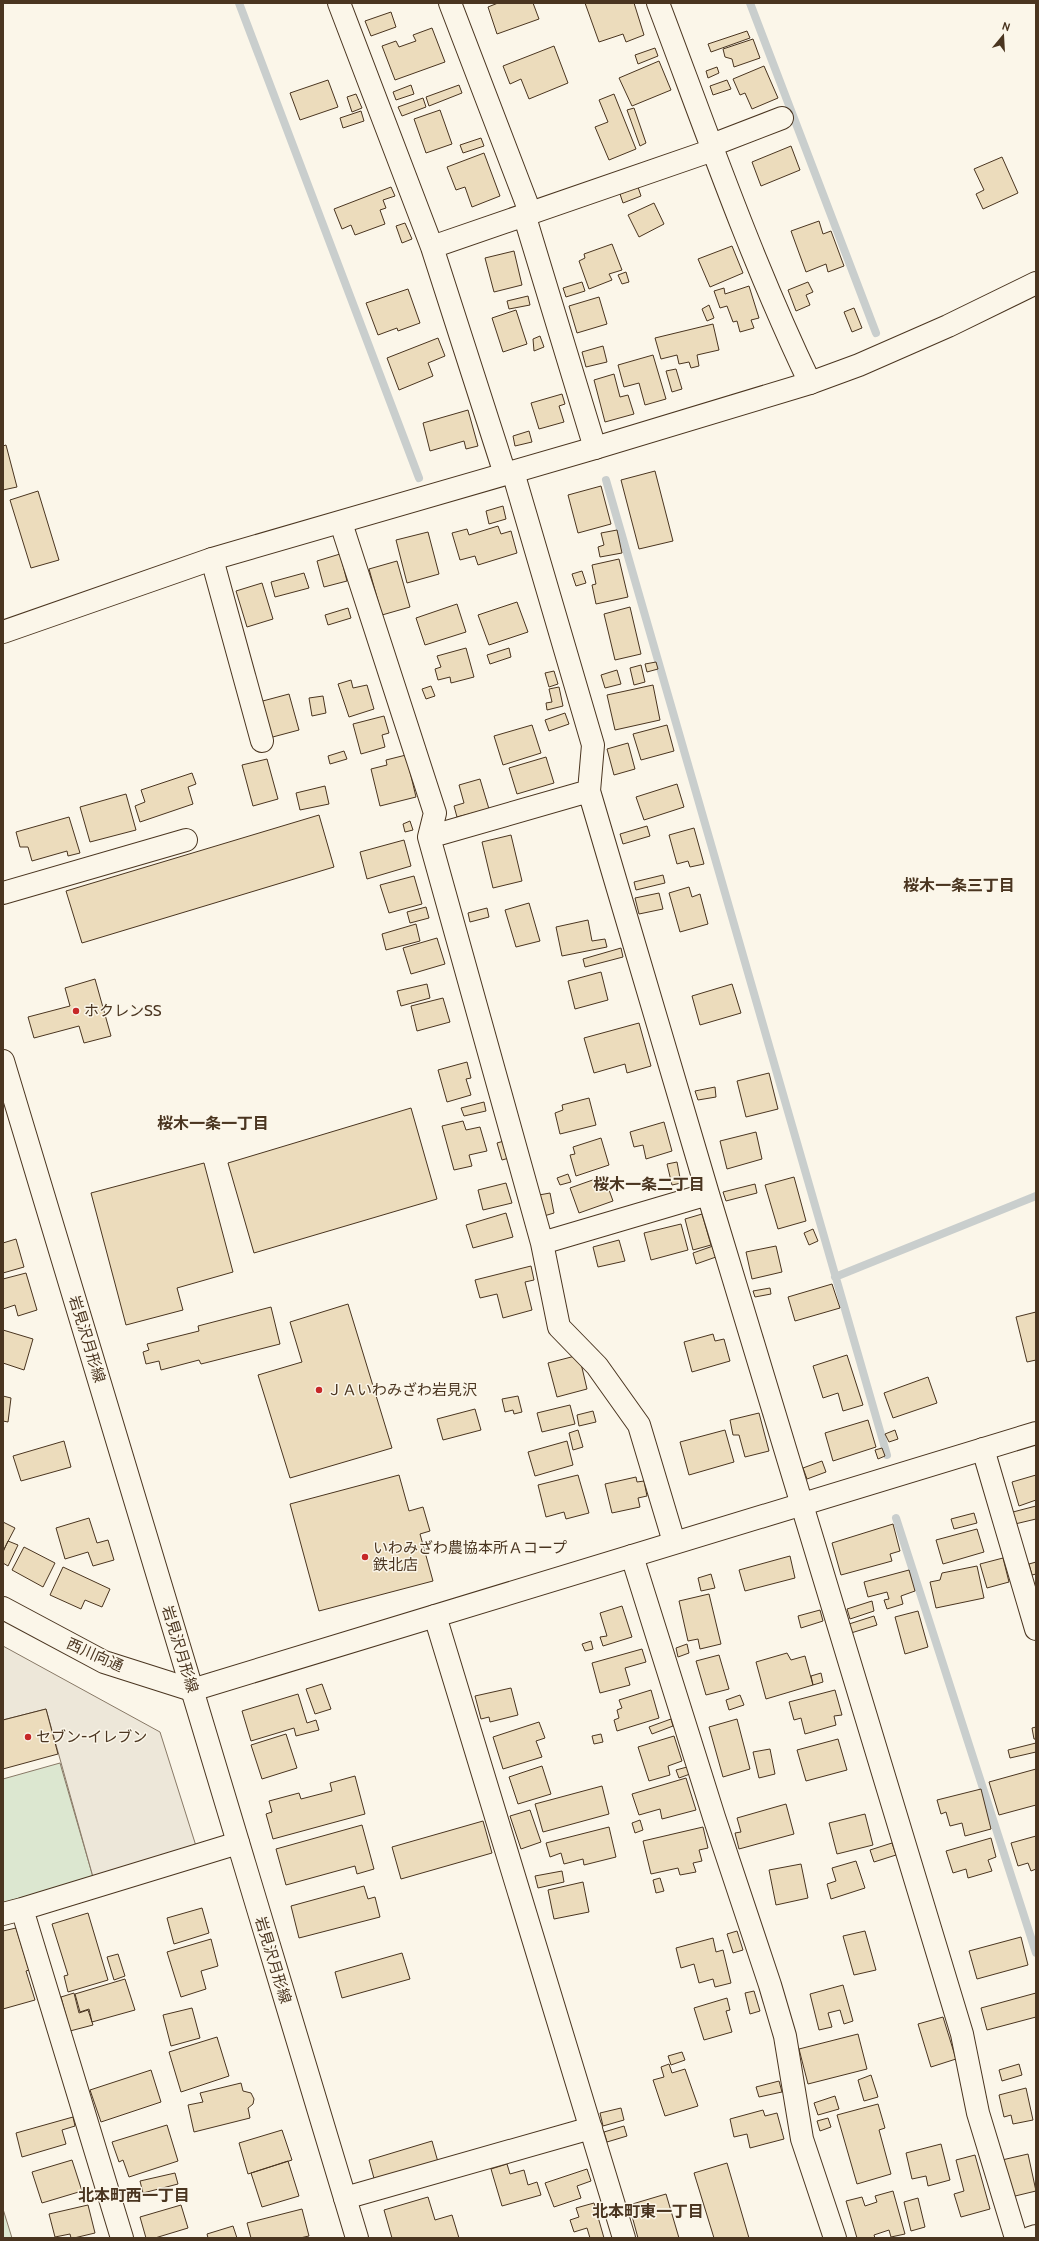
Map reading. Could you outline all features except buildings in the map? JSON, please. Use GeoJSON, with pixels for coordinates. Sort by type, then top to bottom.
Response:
{"type":"FeatureCollection","features":[{"type":"Feature","properties":{"kind":"street"},"geometry":{"type":"LineString","coordinates":[[339,3],[432,247],[509,473],[593,745],[589,791],[708,1194],[803,1504],[962,2034],[978,2113],[1016,2238]]}},
{"type":"Feature","properties":{"kind":"street"},"geometry":{"type":"LineString","coordinates":[[450,3],[527,214],[595,448]]}},
{"type":"Feature","properties":{"kind":"street"},"geometry":{"type":"LineString","coordinates":[[658,3],[712,148],[790,341],[810,383]]}},
{"type":"Feature","properties":{"kind":"street"},"geometry":{"type":"LineString","coordinates":[[432,247],[712,148],[782,118]]}},
{"type":"Feature","properties":{"kind":"street"},"geometry":{"type":"LineString","coordinates":[[3,632],[212,559],[341,523],[810,383],[859,365],[948,326],[1036,283]]}},
{"type":"Feature","properties":{"kind":"street"},"geometry":{"type":"LineString","coordinates":[[341,523],[435,813],[428,837],[542,1243],[559,1327],[597,1366],[639,1425],[674,1542]]}},
{"type":"Feature","properties":{"kind":"street"},"geometry":{"type":"LineString","coordinates":[[212,559],[262,741]]}},
{"type":"Feature","properties":{"kind":"street"},"geometry":{"type":"LineString","coordinates":[[428,837],[589,791]]}},
{"type":"Feature","properties":{"kind":"street"},"geometry":{"type":"LineString","coordinates":[[3,893],[186,840]]}},
{"type":"Feature","properties":{"kind":"street","name":"岩見沢月形線"},"geometry":{"type":"LineString","coordinates":[[3,1061],[356,2238]]}},
{"type":"Feature","properties":{"kind":"street"},"geometry":{"type":"LineString","coordinates":[[542,1243],[708,1194]]}},
{"type":"Feature","properties":{"kind":"street"},"geometry":{"type":"LineString","coordinates":[[192,1690],[1036,1433]]}},
{"type":"Feature","properties":{"kind":"street"},"geometry":{"type":"LineString","coordinates":[[983,1449],[1036,1629]]}},
{"type":"Feature","properties":{"kind":"street"},"geometry":{"type":"LineString","coordinates":[[632,1556],[714,1817],[770,1985],[785,2036],[802,2139],[835,2238]]}},
{"type":"Feature","properties":{"kind":"street","name":"西川向通"},"geometry":{"type":"LineString","coordinates":[[3,1608],[104,1662],[192,1690]]}},
{"type":"Feature","properties":{"kind":"street"},"geometry":{"type":"LineString","coordinates":[[435,1616],[624,2238]]}},
{"type":"Feature","properties":{"kind":"street"},"geometry":{"type":"LineString","coordinates":[[122,2238],[13,1912],[238,1843]]}},
{"type":"Feature","properties":{"kind":"street"},"geometry":{"type":"LineString","coordinates":[[345,2198],[591,2128]]}},
{"type":"Feature","properties":{"kind":"street"},"geometry":{"type":"LineString","coordinates":[[1030,2238],[1036,2236]]}},
{"type":"Feature","properties":{"kind":"green space"},"geometry":{"type":"Polygon","coordinates":[[[60,1763],[93,1877],[3,1903],[3,1779],[60,1763]]]}},
{"type":"Feature","properties":{"kind":"green space"},"geometry":{"type":"Polygon","coordinates":[[[3,2209],[12,2238],[3,2238],[3,2209]]]}},
{"type":"Feature","properties":{"kind":"shaded area"},"geometry":{"type":"Polygon","coordinates":[[[3,1646],[160,1732],[196,1846],[93,1877],[46,1709],[3,1720],[3,1646]]]}},
{"type":"Feature","properties":{"kind":"waterway"},"geometry":{"type":"LineString","coordinates":[[239,3],[419,478]]}},
{"type":"Feature","properties":{"kind":"waterway"},"geometry":{"type":"LineString","coordinates":[[750,3],[876,333]]}},
{"type":"Feature","properties":{"kind":"waterway"},"geometry":{"type":"LineString","coordinates":[[606,480],[887,1455]]}},
{"type":"Feature","properties":{"kind":"waterway"},"geometry":{"type":"LineString","coordinates":[[835,1277],[1036,1196]]}},
{"type":"Feature","properties":{"kind":"waterway"},"geometry":{"type":"LineString","coordinates":[[896,1518],[1036,1953]]}},
{"type":"Feature","properties":{"kind":"place","name":"ホクレンSS"},"geometry":{"type":"Point","coordinates":[76,1011]}},
{"type":"Feature","properties":{"kind":"place","name":"ＪＡいわみざわ岩見沢"},"geometry":{"type":"Point","coordinates":[319,1390]}},
{"type":"Feature","properties":{"kind":"place","name":"いわみざわ農協本所Ａコープ 鉄北店"},"geometry":{"type":"Point","coordinates":[365,1557]}},
{"type":"Feature","properties":{"kind":"place","name":"セブン-イレブン"},"geometry":{"type":"Point","coordinates":[28,1737]}},
{"type":"Feature","properties":{"kind":"district","name":"桜木一条三丁目"},"geometry":{"type":"Point","coordinates":[959,885]}},
{"type":"Feature","properties":{"kind":"district","name":"桜木一条一丁目"},"geometry":{"type":"Point","coordinates":[213,1123]}},
{"type":"Feature","properties":{"kind":"district","name":"桜木一条二丁目"},"geometry":{"type":"Point","coordinates":[649,1184]}},
{"type":"Feature","properties":{"kind":"district","name":"北本町西一丁目"},"geometry":{"type":"Point","coordinates":[134,2195]}},
{"type":"Feature","properties":{"kind":"district","name":"北本町東一丁目"},"geometry":{"type":"Point","coordinates":[648,2211]}}]}
